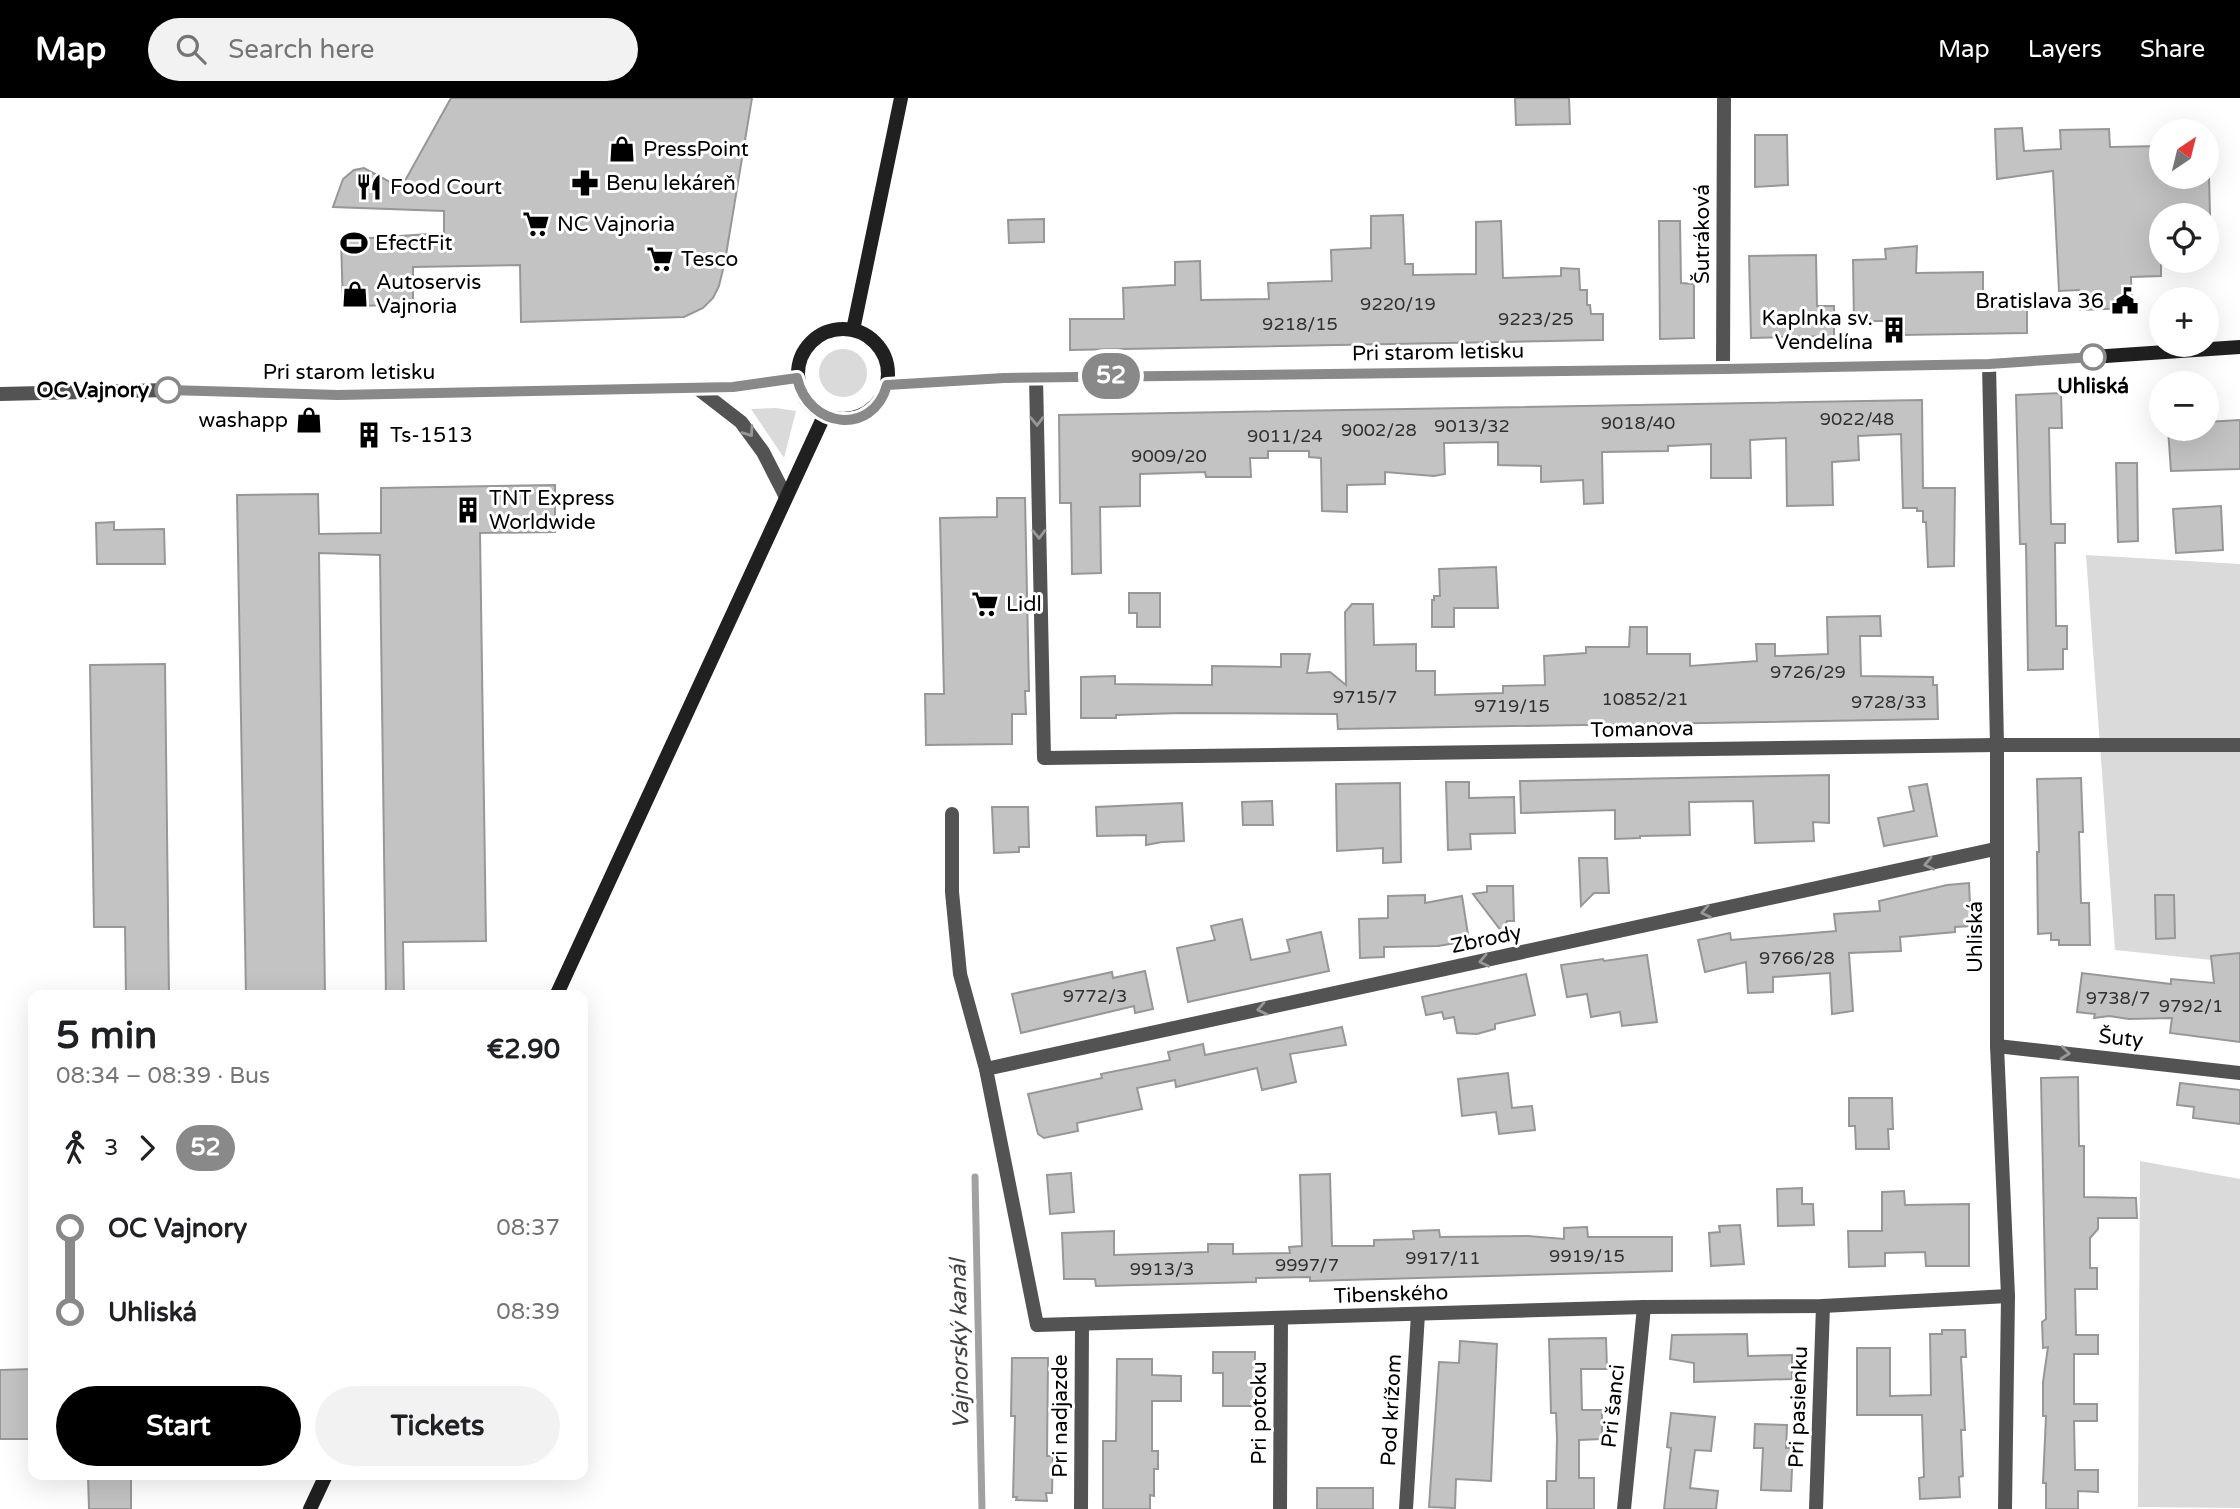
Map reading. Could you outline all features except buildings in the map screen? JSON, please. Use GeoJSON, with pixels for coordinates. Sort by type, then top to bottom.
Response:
{"type":"FeatureCollection","features":[{"type":"Feature","properties":{"kind":"street"},"geometry":{"type":"LineString","coordinates":[[853,330],[901,98]]}},
{"type":"Feature","properties":{"kind":"street","name":"Šutráková"},"geometry":{"type":"LineString","coordinates":[[1723,369],[1724,98]]}},
{"type":"Feature","properties":{"kind":"street"},"geometry":{"type":"LineString","coordinates":[[833,330],[853,330],[868,337],[880,348],[887,363],[887,385],[878,403],[863,415],[844,420],[824,416],[803,396],[797,378],[798,365],[803,353],[816,338],[833,330]]}},
{"type":"Feature","properties":{"kind":"street","name":"Pri starom letisku"},"geometry":{"type":"LineString","coordinates":[[887,385],[1036,377],[1989,364],[2240,347]]}},
{"type":"Feature","properties":{"kind":"street","name":"Uhliská"},"geometry":{"type":"LineString","coordinates":[[1989,364],[1997,745],[1997,1045],[2008,1296],[2005,1509]]}},
{"type":"Feature","properties":{"kind":"street","name":"Tomanova"},"geometry":{"type":"LineString","coordinates":[[1036,377],[1044,758],[1997,745],[2240,745]]}},
{"type":"Feature","properties":{"kind":"street","name":"Pri starom letisku"},"geometry":{"type":"LineString","coordinates":[[0,394],[168,390],[338,395],[698,388],[733,387],[797,378]]}},
{"type":"Feature","properties":{"kind":"street"},"geometry":{"type":"LineString","coordinates":[[698,388],[741,422],[762,452],[786,497]]}},
{"type":"Feature","properties":{"kind":"street"},"geometry":{"type":"LineString","coordinates":[[559,990],[824,416]]}},
{"type":"Feature","properties":{"kind":"street"},"geometry":{"type":"LineString","coordinates":[[952,814],[952,892],[960,974],[986,1069]]}},
{"type":"Feature","properties":{"kind":"street","name":"Zbrody"},"geometry":{"type":"LineString","coordinates":[[986,1069],[1996,849]]}},
{"type":"Feature","properties":{"kind":"street","name":"Šuty"},"geometry":{"type":"LineString","coordinates":[[1997,1045],[2240,1073]]}},
{"type":"Feature","properties":{"kind":"street","name":"Tibenského"},"geometry":{"type":"LineString","coordinates":[[986,1069],[1037,1325],[1644,1307],[1823,1306],[2008,1296]]}},
{"type":"Feature","properties":{"kind":"street","name":"Pri pasienku"},"geometry":{"type":"LineString","coordinates":[[1816,1509],[1823,1306]]}},
{"type":"Feature","properties":{"kind":"street","name":"Pri šanci"},"geometry":{"type":"LineString","coordinates":[[1624,1509],[1644,1307]]}},
{"type":"Feature","properties":{"kind":"street","name":"Pod krížom"},"geometry":{"type":"LineString","coordinates":[[1406,1509],[1418,1314]]}},
{"type":"Feature","properties":{"kind":"street","name":"Pri potoku"},"geometry":{"type":"LineString","coordinates":[[1280,1509],[1281,1318]]}},
{"type":"Feature","properties":{"kind":"street","name":"Pri nadjazde"},"geometry":{"type":"LineString","coordinates":[[1081,1509],[1082,1324]]}},
{"type":"Feature","properties":{"kind":"street"},"geometry":{"type":"LineString","coordinates":[[310,1509],[324,1480]]}},
{"type":"Feature","properties":{"kind":"shaded area"},"geometry":{"type":"Polygon","coordinates":[[[843,349],[860,356],[867,373],[860,390],[843,397],[826,390],[819,373],[826,356],[843,349]]]}},
{"type":"Feature","properties":{"kind":"shaded area"},"geometry":{"type":"Polygon","coordinates":[[[776,408],[796,411],[784,458],[751,409],[776,408]]]}},
{"type":"Feature","properties":{"kind":"shaded area"},"geometry":{"type":"Polygon","coordinates":[[[2086,555],[2240,564],[2240,963],[2115,950],[2086,555]]]}},
{"type":"Feature","properties":{"kind":"shaded area"},"geometry":{"type":"Polygon","coordinates":[[[2140,1161],[2240,1179],[2240,1508],[2138,1507],[2140,1161]]]}},
{"type":"Feature","properties":{"kind":"waterway","name":"Vajnorský kanál"},"geometry":{"type":"LineString","coordinates":[[975,1177],[982,1509]]}},
{"type":"Feature","properties":{"kind":"bus line","name":"52"},"geometry":{"type":"LineString","coordinates":[[168,390],[338,395],[733,387],[797,378],[803,396],[816,411],[824,416],[844,420],[869,412],[883,397],[887,385],[917,382],[1004,378],[1989,364],[2093,357]]}},
{"type":"Feature","properties":{"kind":"place","name":"PressPoint"},"geometry":{"type":"Point","coordinates":[622,149]}},
{"type":"Feature","properties":{"kind":"place","name":"Benu lekáreň"},"geometry":{"type":"Point","coordinates":[585,183]}},
{"type":"Feature","properties":{"kind":"place","name":"Food Court"},"geometry":{"type":"Point","coordinates":[369,187]}},
{"type":"Feature","properties":{"kind":"place","name":"NC Vajnoria"},"geometry":{"type":"Point","coordinates":[536,224]}},
{"type":"Feature","properties":{"kind":"place","name":"EfectFit"},"geometry":{"type":"Point","coordinates":[354,243]}},
{"type":"Feature","properties":{"kind":"place","name":"Tesco"},"geometry":{"type":"Point","coordinates":[660,259]}},
{"type":"Feature","properties":{"kind":"place","name":"Autoservis Vajnoria"},"geometry":{"type":"Point","coordinates":[355,294]}},
{"type":"Feature","properties":{"kind":"place","name":"Bratislava 36"},"geometry":{"type":"Point","coordinates":[2125,301]}},
{"type":"Feature","properties":{"kind":"place","name":"Kaplnka sv. Vendelína"},"geometry":{"type":"Point","coordinates":[1894,330]}},
{"type":"Feature","properties":{"kind":"place","name":"Uhliská"},"geometry":{"type":"Point","coordinates":[2093,357]}},
{"type":"Feature","properties":{"kind":"place","name":"OC Vajnory"},"geometry":{"type":"Point","coordinates":[168,390]}},
{"type":"Feature","properties":{"kind":"place","name":"washapp"},"geometry":{"type":"Point","coordinates":[309,420]}},
{"type":"Feature","properties":{"kind":"place","name":"Ts-1513"},"geometry":{"type":"Point","coordinates":[369,435]}},
{"type":"Feature","properties":{"kind":"place","name":"TNT Express Worldwide"},"geometry":{"type":"Point","coordinates":[468,510]}},
{"type":"Feature","properties":{"kind":"place","name":"Lidl"},"geometry":{"type":"Point","coordinates":[985,604]}}]}
